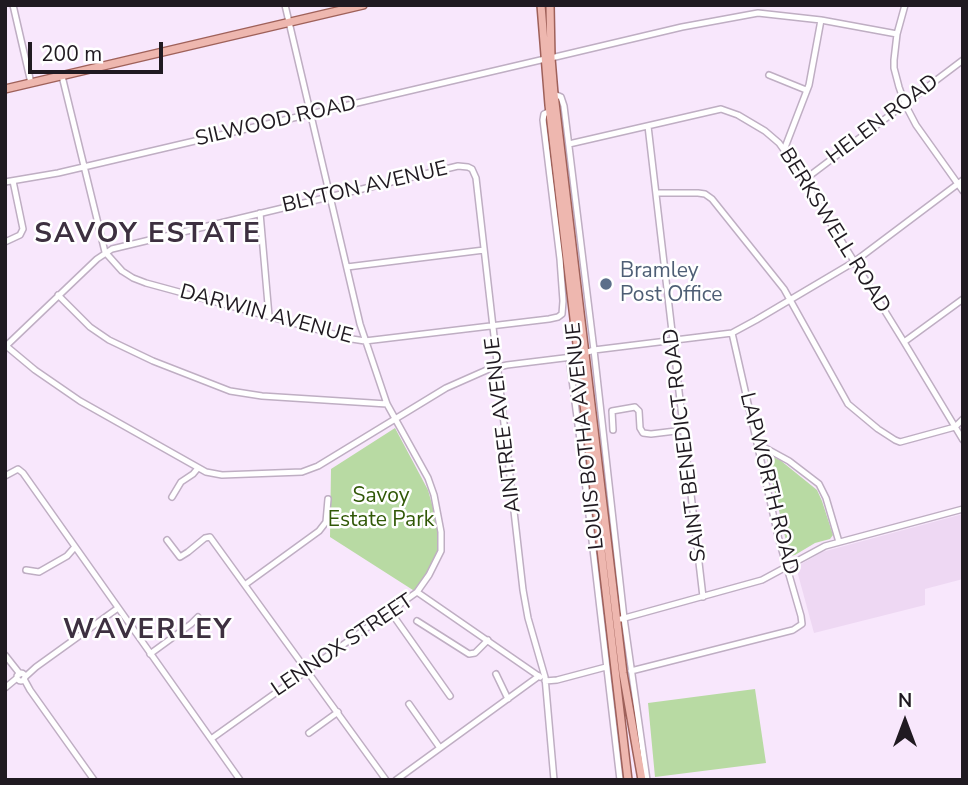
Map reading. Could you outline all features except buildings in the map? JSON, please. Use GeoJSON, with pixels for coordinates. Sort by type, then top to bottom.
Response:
{"type":"FeatureCollection","features":[{"type":"Feature","properties":{"kind":"main road"},"geometry":{"type":"LineString","coordinates":[[5,89],[363,5]]}},
{"type":"Feature","properties":{"kind":"main road","name":"LOUIS BOTHA AVENUE"},"geometry":{"type":"LineString","coordinates":[[541,5],[554,94],[582,355],[622,673],[644,780]]}},
{"type":"Feature","properties":{"kind":"main road","name":"LOUIS BOTHA AVENUE"},"geometry":{"type":"LineString","coordinates":[[550,5],[550,111],[582,355]]}},
{"type":"Feature","properties":{"kind":"main road","name":"LOUIS BOTHA AVENUE"},"geometry":{"type":"LineString","coordinates":[[617,619],[628,780]]}},
{"type":"Feature","properties":{"kind":"street"},"geometry":{"type":"LineString","coordinates":[[12,5],[31,83]]}},
{"type":"Feature","properties":{"kind":"street"},"geometry":{"type":"LineString","coordinates":[[285,5],[365,341],[387,404],[432,488],[437,503],[442,533],[440,557],[416,592]]}},
{"type":"Feature","properties":{"kind":"street"},"geometry":{"type":"LineString","coordinates":[[905,5],[897,34],[894,68],[905,104],[916,125],[960,182],[963,191]]}},
{"type":"Feature","properties":{"kind":"street","name":"SILWOOD ROAD"},"geometry":{"type":"LineString","coordinates":[[5,182],[46,176],[682,27],[753,13],[821,20],[897,34]]}},
{"type":"Feature","properties":{"kind":"street"},"geometry":{"type":"LineString","coordinates":[[784,150],[807,90],[821,20]]}},
{"type":"Feature","properties":{"kind":"street","name":"HELEN ROAD"},"geometry":{"type":"LineString","coordinates":[[804,180],[963,60]]}},
{"type":"Feature","properties":{"kind":"street"},"geometry":{"type":"LineString","coordinates":[[769,75],[807,90]]}},
{"type":"Feature","properties":{"kind":"street"},"geometry":{"type":"LineString","coordinates":[[62,76],[104,253]]}},
{"type":"Feature","properties":{"kind":"street","name":"LOUIS BOTHA AVENUE"},"geometry":{"type":"LineString","coordinates":[[554,94],[563,101],[569,144],[571,257],[562,311],[558,317]]}},
{"type":"Feature","properties":{"kind":"street","name":"BERKSWELL ROAD"},"geometry":{"type":"LineString","coordinates":[[569,144],[707,111],[725,110],[765,131],[779,143],[804,180],[963,440]]}},
{"type":"Feature","properties":{"kind":"street","name":"SAINT BENEDICT ROAD"},"geometry":{"type":"LineString","coordinates":[[648,126],[703,597]]}},
{"type":"Feature","properties":{"kind":"street","name":"BLYTON AVENUE"},"geometry":{"type":"LineString","coordinates":[[6,345],[104,253],[118,247],[458,166],[472,169]]}},
{"type":"Feature","properties":{"kind":"street","name":"AINTREE AVENUE"},"geometry":{"type":"LineString","coordinates":[[472,169],[476,178],[523,590],[545,681],[554,780]]}},
{"type":"Feature","properties":{"kind":"street"},"geometry":{"type":"LineString","coordinates":[[5,242],[20,235],[23,229],[13,181]]}},
{"type":"Feature","properties":{"kind":"street"},"geometry":{"type":"LineString","coordinates":[[6,345],[80,401],[198,468],[222,475],[307,471],[446,388],[497,366],[582,355],[594,350],[732,333],[854,262],[960,182]]}},
{"type":"Feature","properties":{"kind":"street"},"geometry":{"type":"LineString","coordinates":[[656,194],[698,193],[708,196],[791,300],[848,404],[878,429],[900,442],[955,427],[963,419]]}},
{"type":"Feature","properties":{"kind":"street"},"geometry":{"type":"LineString","coordinates":[[260,213],[269,316]]}},
{"type":"Feature","properties":{"kind":"street"},"geometry":{"type":"LineString","coordinates":[[347,267],[484,250]]}},
{"type":"Feature","properties":{"kind":"street","name":"DARWIN AVENUE"},"geometry":{"type":"LineString","coordinates":[[104,253],[133,278],[365,341],[558,317]]}},
{"type":"Feature","properties":{"kind":"street","name":"LOUIS BOTHA AVENUE"},"geometry":{"type":"LineString","coordinates":[[571,257],[594,350],[617,619],[631,671],[644,780]]}},
{"type":"Feature","properties":{"kind":"street"},"geometry":{"type":"LineString","coordinates":[[58,295],[90,327],[109,340],[230,391],[262,396],[387,404]]}},
{"type":"Feature","properties":{"kind":"street"},"geometry":{"type":"LineString","coordinates":[[904,342],[963,299]]}},
{"type":"Feature","properties":{"kind":"street"},"geometry":{"type":"LineString","coordinates":[[563,301],[573,300]]}},
{"type":"Feature","properties":{"kind":"street","name":"LAPWORTH ROAD"},"geometry":{"type":"LineString","coordinates":[[631,671],[801,626],[802,620],[732,333]]}},
{"type":"Feature","properties":{"kind":"street","name":"LOUIS BOTHA AVENUE"},"geometry":{"type":"LineString","coordinates":[[569,357],[620,780]]}},
{"type":"Feature","properties":{"kind":"street"},"geometry":{"type":"LineString","coordinates":[[613,430],[612,411],[635,407],[638,409],[643,433],[684,430]]}},
{"type":"Feature","properties":{"kind":"street"},"geometry":{"type":"LineString","coordinates":[[758,444],[793,463],[819,484],[839,542]]}},
{"type":"Feature","properties":{"kind":"street"},"geometry":{"type":"LineString","coordinates":[[172,497],[181,482],[198,468]]}},
{"type":"Feature","properties":{"kind":"street"},"geometry":{"type":"LineString","coordinates":[[8,474],[18,470],[23,473],[240,780]]}},
{"type":"Feature","properties":{"kind":"street"},"geometry":{"type":"LineString","coordinates":[[246,584],[319,531],[326,522],[328,499]]}},
{"type":"Feature","properties":{"kind":"street"},"geometry":{"type":"LineString","coordinates":[[617,619],[762,580],[820,548],[963,509]]}},
{"type":"Feature","properties":{"kind":"street"},"geometry":{"type":"LineString","coordinates":[[167,540],[180,557],[210,537],[386,780]]}},
{"type":"Feature","properties":{"kind":"street"},"geometry":{"type":"LineString","coordinates":[[26,570],[39,572],[67,556],[74,548]]}},
{"type":"Feature","properties":{"kind":"street","name":"LENNOX STREET"},"geometry":{"type":"LineString","coordinates":[[211,739],[416,592],[545,681]]}},
{"type":"Feature","properties":{"kind":"street"},"geometry":{"type":"LineString","coordinates":[[7,687],[118,608]]}},
{"type":"Feature","properties":{"kind":"street"},"geometry":{"type":"LineString","coordinates":[[390,611],[450,695]]}},
{"type":"Feature","properties":{"kind":"street"},"geometry":{"type":"LineString","coordinates":[[150,654],[198,617]]}},
{"type":"Feature","properties":{"kind":"street"},"geometry":{"type":"LineString","coordinates":[[417,621],[469,654],[475,653],[488,640]]}},
{"type":"Feature","properties":{"kind":"street"},"geometry":{"type":"LineString","coordinates":[[5,655],[94,780]]}},
{"type":"Feature","properties":{"kind":"street"},"geometry":{"type":"LineString","coordinates":[[545,681],[606,667]]}},
{"type":"Feature","properties":{"kind":"street"},"geometry":{"type":"LineString","coordinates":[[496,674],[508,699]]}},
{"type":"Feature","properties":{"kind":"street"},"geometry":{"type":"LineString","coordinates":[[396,780],[539,676]]}},
{"type":"Feature","properties":{"kind":"street"},"geometry":{"type":"LineString","coordinates":[[409,704],[440,748]]}},
{"type":"Feature","properties":{"kind":"street"},"geometry":{"type":"LineString","coordinates":[[309,733],[338,712]]}},
{"type":"Feature","properties":{"kind":"shaded area"},"geometry":{"type":"Polygon","coordinates":[[[963,514],[963,579],[925,589],[925,605],[814,633],[796,567],[822,552],[963,514]]]}},
{"type":"Feature","properties":{"kind":"green space","name":"Savoy Estate Park"},"geometry":{"type":"Polygon","coordinates":[[[395,428],[428,490],[437,522],[440,550],[416,592],[330,537],[331,469],[395,428]]]}},
{"type":"Feature","properties":{"kind":"green space"},"geometry":{"type":"Polygon","coordinates":[[[766,454],[780,460],[817,490],[833,535],[830,539],[815,543],[795,555],[789,554],[766,454]]]}},
{"type":"Feature","properties":{"kind":"green space"},"geometry":{"type":"Polygon","coordinates":[[[755,689],[766,763],[655,777],[648,703],[755,689]]]}},
{"type":"Feature","properties":{"kind":"place","name":"Bramley Post Office"},"geometry":{"type":"Point","coordinates":[606,284]}},
{"type":"Feature","properties":{"kind":"district","name":"SAVOY ESTATE"},"geometry":{"type":"Point","coordinates":[148,235]}},
{"type":"Feature","properties":{"kind":"district","name":"WAVERLEY"},"geometry":{"type":"Point","coordinates":[148,631]}}]}
